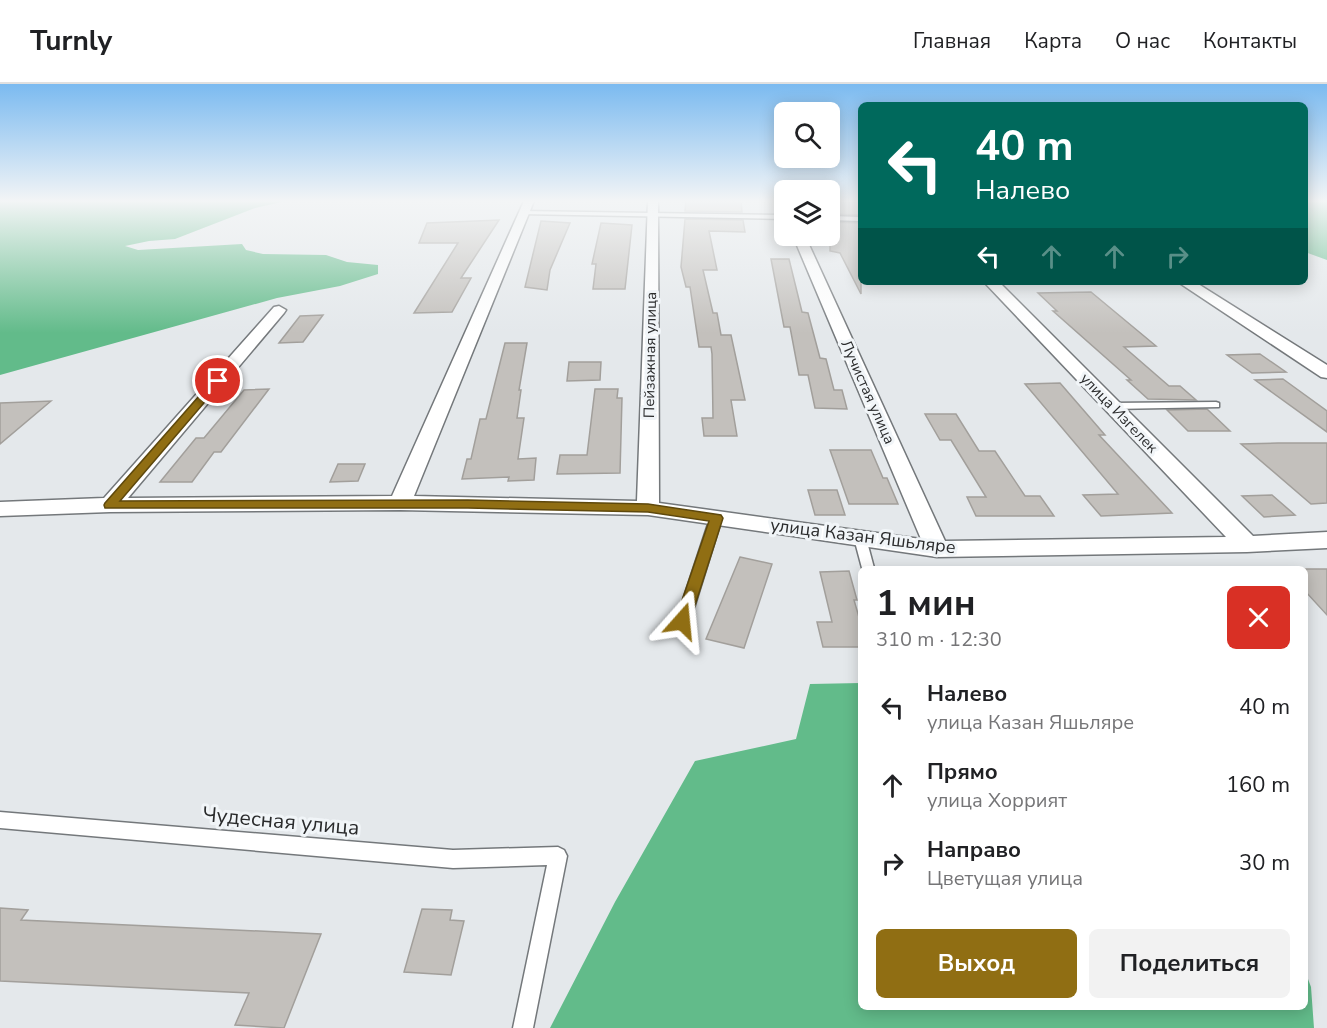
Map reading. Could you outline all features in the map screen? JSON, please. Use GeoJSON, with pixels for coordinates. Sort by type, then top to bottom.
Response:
{"type":"FeatureCollection","features":[{"type":"Feature","properties":{"kind":"street"},"geometry":{"type":"LineString","coordinates":[[400,503],[510,245]]}},
{"type":"Feature","properties":{"kind":"street","name":"Пейзажная улица"},"geometry":{"type":"LineString","coordinates":[[648,508],[652,245]]}},
{"type":"Feature","properties":{"kind":"street","name":"Лучистая улица"},"geometry":{"type":"LineString","coordinates":[[803,246],[937,549]]}},
{"type":"Feature","properties":{"kind":"street","name":"улица Изгелек"},"geometry":{"type":"LineString","coordinates":[[995,285],[1247,544]]}},
{"type":"Feature","properties":{"kind":"street"},"geometry":{"type":"LineString","coordinates":[[1190,285],[1327,373]]}},
{"type":"Feature","properties":{"kind":"street"},"geometry":{"type":"LineString","coordinates":[[110,505],[279,310]]}},
{"type":"Feature","properties":{"kind":"street","name":"улица Казан Яшьляре"},"geometry":{"type":"LineString","coordinates":[[0,509],[110,505],[400,503],[648,508],[937,549],[1247,544],[1327,540]]}},
{"type":"Feature","properties":{"kind":"lane"},"geometry":{"type":"LineString","coordinates":[[1112,406],[1216,405]]}},
{"type":"Feature","properties":{"kind":"lane"},"geometry":{"type":"LineString","coordinates":[[682,621],[716,518]]}},
{"type":"Feature","properties":{"kind":"lane"},"geometry":{"type":"LineString","coordinates":[[860,538],[867,566]]}},
{"type":"Feature","properties":{"kind":"lane","name":"Чудесная улица"},"geometry":{"type":"LineString","coordinates":[[0,820],[453,859],[558,856],[523,1028]]}},
{"type":"Feature","properties":{"kind":"green space"},"geometry":{"type":"Polygon","coordinates":[[[0,245],[130,245],[125,246],[138,250],[243,245],[246,250],[263,254],[326,255],[347,262],[378,265],[378,274],[340,286],[277,298],[0,375],[0,245]]]}},
{"type":"Feature","properties":{"kind":"green space"},"geometry":{"type":"Polygon","coordinates":[[[1308,245],[1327,245],[1327,260],[1308,253],[1308,245]]]}},
{"type":"Feature","properties":{"kind":"green space"},"geometry":{"type":"Polygon","coordinates":[[[858,683],[858,1010],[1308,1010],[1308,979],[1311,987],[1314,1028],[550,1028],[615,902],[695,761],[796,739],[810,684],[858,683]]]}},
{"type":"Feature","properties":{"kind":"building"},"geometry":{"type":"Polygon","coordinates":[[[457,245],[483,245],[461,278],[471,278],[452,312],[414,313],[457,245]]]}},
{"type":"Feature","properties":{"kind":"building"},"geometry":{"type":"Polygon","coordinates":[[[535,245],[561,245],[550,270],[547,290],[525,287],[535,245]]]}},
{"type":"Feature","properties":{"kind":"building"},"geometry":{"type":"Polygon","coordinates":[[[596,245],[630,245],[625,289],[593,289],[596,264],[592,264],[596,245]]]}},
{"type":"Feature","properties":{"kind":"building"},"geometry":{"type":"Polygon","coordinates":[[[683,245],[712,245],[717,270],[703,270],[713,313],[717,313],[721,335],[731,335],[745,400],[731,400],[737,436],[704,436],[702,418],[713,418],[712,354],[711,347],[699,347],[690,287],[686,287],[681,267],[683,245]]]}},
{"type":"Feature","properties":{"kind":"building"},"geometry":{"type":"Polygon","coordinates":[[[858,245],[858,285],[861,285],[861,294],[840,253],[830,251],[830,246],[858,245]]]}},
{"type":"Feature","properties":{"kind":"building"},"geometry":{"type":"Polygon","coordinates":[[[771,259],[789,259],[802,312],[808,313],[820,358],[826,359],[834,390],[842,390],[847,409],[815,408],[808,375],[799,375],[790,327],[784,327],[771,259]]]}},
{"type":"Feature","properties":{"kind":"building"},"geometry":{"type":"Polygon","coordinates":[[[1091,292],[1156,346],[1124,347],[1169,386],[1180,386],[1196,400],[1148,399],[1127,380],[1131,380],[1053,311],[1057,311],[1038,293],[1091,292]]]}},
{"type":"Feature","properties":{"kind":"building"},"geometry":{"type":"Polygon","coordinates":[[[323,315],[303,342],[279,343],[300,316],[323,315]]]}},
{"type":"Feature","properties":{"kind":"building"},"geometry":{"type":"Polygon","coordinates":[[[505,343],[527,343],[519,390],[521,390],[517,418],[524,418],[518,459],[536,458],[534,480],[508,481],[509,477],[462,479],[467,459],[471,459],[480,419],[486,419],[505,343]]]}},
{"type":"Feature","properties":{"kind":"building"},"geometry":{"type":"Polygon","coordinates":[[[1260,354],[1286,372],[1252,373],[1227,355],[1260,354]]]}},
{"type":"Feature","properties":{"kind":"building"},"geometry":{"type":"Polygon","coordinates":[[[569,362],[601,362],[600,380],[567,381],[569,362]]]}},
{"type":"Feature","properties":{"kind":"building"},"geometry":{"type":"Polygon","coordinates":[[[1283,379],[1327,411],[1327,432],[1255,380],[1283,379]]]}},
{"type":"Feature","properties":{"kind":"building"},"geometry":{"type":"Polygon","coordinates":[[[1060,383],[1105,435],[1099,435],[1172,513],[1101,516],[1083,495],[1118,494],[1025,384],[1060,383]]]}},
{"type":"Feature","properties":{"kind":"building"},"geometry":{"type":"Polygon","coordinates":[[[269,389],[221,452],[214,452],[192,482],[160,482],[196,438],[204,438],[244,390],[269,389]]]}},
{"type":"Feature","properties":{"kind":"building"},"geometry":{"type":"Polygon","coordinates":[[[595,389],[618,389],[617,398],[622,398],[620,473],[557,474],[560,455],[587,455],[595,389]]]}},
{"type":"Feature","properties":{"kind":"building"},"geometry":{"type":"Polygon","coordinates":[[[51,401],[0,444],[0,403],[51,401]]]}},
{"type":"Feature","properties":{"kind":"building"},"geometry":{"type":"Polygon","coordinates":[[[1207,409],[1230,431],[1188,431],[1167,410],[1207,409]]]}},
{"type":"Feature","properties":{"kind":"building"},"geometry":{"type":"Polygon","coordinates":[[[925,414],[956,414],[979,451],[995,451],[1025,496],[1040,496],[1054,516],[976,516],[967,497],[986,497],[951,440],[940,440],[925,414]]]}},
{"type":"Feature","properties":{"kind":"building"},"geometry":{"type":"Polygon","coordinates":[[[1327,443],[1327,503],[1311,504],[1241,444],[1327,443]]]}},
{"type":"Feature","properties":{"kind":"building"},"geometry":{"type":"Polygon","coordinates":[[[830,450],[871,450],[898,504],[849,504],[830,450]]]}},
{"type":"Feature","properties":{"kind":"building"},"geometry":{"type":"Polygon","coordinates":[[[338,464],[365,464],[358,481],[330,482],[338,464]]]}},
{"type":"Feature","properties":{"kind":"building"},"geometry":{"type":"Polygon","coordinates":[[[808,490],[837,490],[845,515],[815,515],[808,490]]]}},
{"type":"Feature","properties":{"kind":"building"},"geometry":{"type":"Polygon","coordinates":[[[1272,495],[1295,515],[1264,517],[1242,496],[1272,495]]]}},
{"type":"Feature","properties":{"kind":"building"},"geometry":{"type":"Polygon","coordinates":[[[740,557],[772,564],[744,648],[706,639],[740,557]]]}},
{"type":"Feature","properties":{"kind":"building"},"geometry":{"type":"Polygon","coordinates":[[[1308,569],[1327,569],[1327,615],[1308,594],[1308,569]]]}},
{"type":"Feature","properties":{"kind":"building"},"geometry":{"type":"Polygon","coordinates":[[[849,571],[857,600],[854,600],[858,614],[858,647],[823,647],[817,622],[832,622],[820,572],[849,571]]]}},
{"type":"Feature","properties":{"kind":"building"},"geometry":{"type":"Polygon","coordinates":[[[0,908],[28,910],[21,920],[321,934],[284,1028],[235,1025],[249,993],[0,981],[0,908]]]}},
{"type":"Feature","properties":{"kind":"building"},"geometry":{"type":"Polygon","coordinates":[[[422,909],[452,910],[450,920],[464,921],[451,975],[404,972],[422,909]]]}},
{"type":"Feature","properties":{"kind":"route"},"geometry":{"type":"LineString","coordinates":[[218,381],[110,505],[468,504],[648,508],[716,518],[682,621]]}}]}
